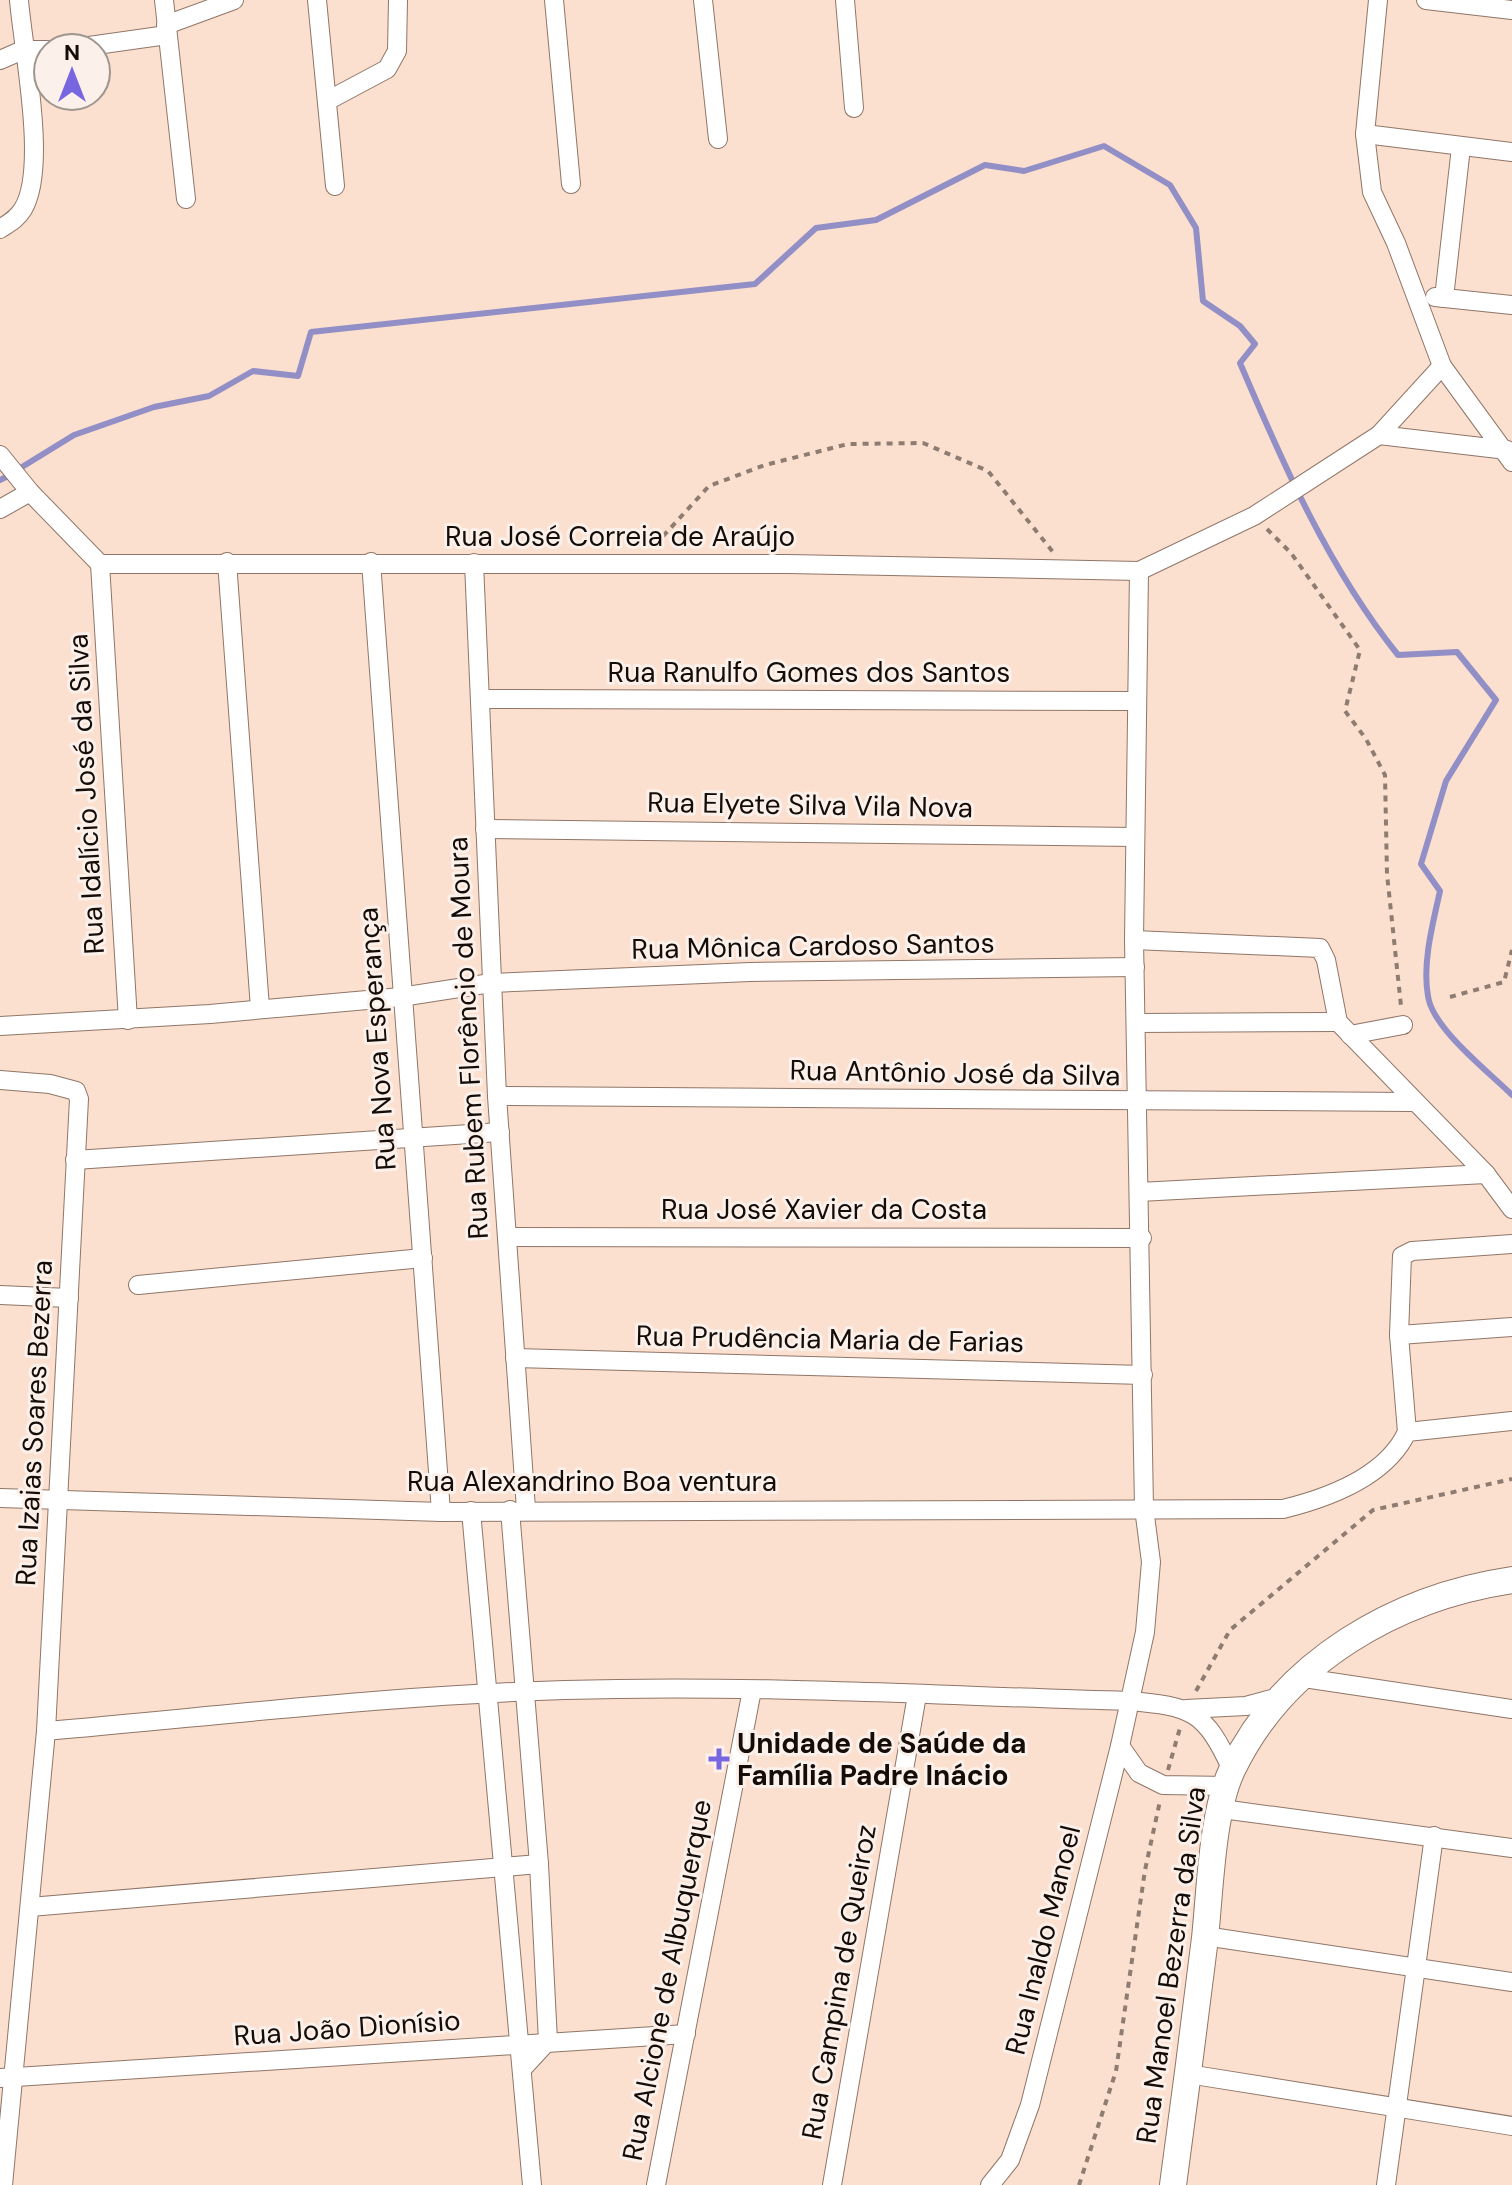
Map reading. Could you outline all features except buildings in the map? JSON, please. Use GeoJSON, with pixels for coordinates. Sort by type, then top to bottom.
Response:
{"type":"FeatureCollection","features":[{"type":"Feature","properties":{"kind":"street"},"geometry":{"type":"LineString","coordinates":[[0,229],[14,221],[23,209],[32,173],[34,137],[19,0]]}},
{"type":"Feature","properties":{"kind":"street"},"geometry":{"type":"LineString","coordinates":[[164,0],[186,199]]}},
{"type":"Feature","properties":{"kind":"street"},"geometry":{"type":"LineString","coordinates":[[112,41],[166,30],[234,0]]}},
{"type":"Feature","properties":{"kind":"street"},"geometry":{"type":"LineString","coordinates":[[317,0],[335,186]]}},
{"type":"Feature","properties":{"kind":"street"},"geometry":{"type":"LineString","coordinates":[[327,101],[387,69],[393,61],[398,0]]}},
{"type":"Feature","properties":{"kind":"street"},"geometry":{"type":"LineString","coordinates":[[554,0],[571,184]]}},
{"type":"Feature","properties":{"kind":"street"},"geometry":{"type":"LineString","coordinates":[[703,0],[718,139]]}},
{"type":"Feature","properties":{"kind":"street"},"geometry":{"type":"LineString","coordinates":[[845,0],[854,108]]}},
{"type":"Feature","properties":{"kind":"street"},"geometry":{"type":"LineString","coordinates":[[1378,0],[1365,134],[1372,192],[1417,295],[1442,366],[1509,454]]}},
{"type":"Feature","properties":{"kind":"street"},"geometry":{"type":"LineString","coordinates":[[1426,0],[1512,10]]}},
{"type":"Feature","properties":{"kind":"street"},"geometry":{"type":"LineString","coordinates":[[0,60],[23,50],[32,50]]}},
{"type":"Feature","properties":{"kind":"street"},"geometry":{"type":"LineString","coordinates":[[1365,134],[1512,152]]}},
{"type":"Feature","properties":{"kind":"street"},"geometry":{"type":"LineString","coordinates":[[1444,298],[1461,147]]}},
{"type":"Feature","properties":{"kind":"street"},"geometry":{"type":"LineString","coordinates":[[1417,295],[1512,305]]}},
{"type":"Feature","properties":{"kind":"street"},"geometry":{"type":"LineString","coordinates":[[1139,571],[1254,516],[1379,435],[1442,366]]}},
{"type":"Feature","properties":{"kind":"street"},"geometry":{"type":"LineString","coordinates":[[1379,435],[1509,454]]}},
{"type":"Feature","properties":{"kind":"street"},"geometry":{"type":"LineString","coordinates":[[0,455],[30,492],[100,564]]}},
{"type":"Feature","properties":{"kind":"street"},"geometry":{"type":"LineString","coordinates":[[0,509],[30,492]]}},
{"type":"Feature","properties":{"kind":"street"},"geometry":{"type":"LineString","coordinates":[[227,562],[260,1008]]}},
{"type":"Feature","properties":{"kind":"street","name":"Rua José Correia de Araújo"},"geometry":{"type":"LineString","coordinates":[[100,564],[371,562],[1139,571]]}},
{"type":"Feature","properties":{"kind":"street","name":"Rua Nova Esperança"},"geometry":{"type":"LineString","coordinates":[[371,562],[441,1512]]}},
{"type":"Feature","properties":{"kind":"street","name":"Rua Rubem Florêncio de Moura"},"geometry":{"type":"LineString","coordinates":[[474,563],[491,983],[515,1358],[526,1691],[548,2041]]}},
{"type":"Feature","properties":{"kind":"street","name":"Rua Idalício José da Silva"},"geometry":{"type":"LineString","coordinates":[[100,564],[128,1020]]}},
{"type":"Feature","properties":{"kind":"street","name":"Rua Inaldo Manoel"},"geometry":{"type":"LineString","coordinates":[[990,2185],[1010,2160],[1030,2105],[1120,1746],[1149,1600],[1151,1562],[1144,1508],[1142,1238],[1134,940],[1139,571]]}},
{"type":"Feature","properties":{"kind":"street","name":"Rua Ranulfo Gomes dos Santos"},"geometry":{"type":"LineString","coordinates":[[481,699],[1137,701]]}},
{"type":"Feature","properties":{"kind":"street","name":"Rua Elyete Silva Vila Nova"},"geometry":{"type":"LineString","coordinates":[[485,829],[1134,837]]}},
{"type":"Feature","properties":{"kind":"street"},"geometry":{"type":"LineString","coordinates":[[1134,940],[1320,948],[1344,1029],[1486,1174],[1512,1209]]}},
{"type":"Feature","properties":{"kind":"street","name":"Rua Mônica Cardoso Santos"},"geometry":{"type":"LineString","coordinates":[[0,1026],[128,1020],[401,997],[491,983],[750,972],[1135,967]]}},
{"type":"Feature","properties":{"kind":"street"},"geometry":{"type":"LineString","coordinates":[[1136,1023],[1344,1029],[1403,1025]]}},
{"type":"Feature","properties":{"kind":"street","name":"Rua Izaias Soares Bezerra"},"geometry":{"type":"LineString","coordinates":[[0,1080],[50,1084],[79,1094],[46,1731],[30,1907],[7,2078],[3,2185]]}},
{"type":"Feature","properties":{"kind":"street","name":"Rua Antônio José da Silva"},"geometry":{"type":"LineString","coordinates":[[497,1096],[1137,1103],[1413,1102]]}},
{"type":"Feature","properties":{"kind":"street"},"geometry":{"type":"LineString","coordinates":[[75,1160],[500,1132]]}},
{"type":"Feature","properties":{"kind":"street"},"geometry":{"type":"LineString","coordinates":[[1139,1192],[1486,1174]]}},
{"type":"Feature","properties":{"kind":"street","name":"Rua José Xavier da Costa"},"geometry":{"type":"LineString","coordinates":[[507,1237],[1142,1238]]}},
{"type":"Feature","properties":{"kind":"street"},"geometry":{"type":"LineString","coordinates":[[1512,1244],[1406,1252],[1399,1268],[1399,1335],[1407,1432],[1512,1421]]}},
{"type":"Feature","properties":{"kind":"street"},"geometry":{"type":"LineString","coordinates":[[138,1285],[423,1258]]}},
{"type":"Feature","properties":{"kind":"street"},"geometry":{"type":"LineString","coordinates":[[0,1295],[69,1298]]}},
{"type":"Feature","properties":{"kind":"street"},"geometry":{"type":"LineString","coordinates":[[1399,1335],[1512,1327]]}},
{"type":"Feature","properties":{"kind":"street","name":"Rua Prudência Maria de Farias"},"geometry":{"type":"LineString","coordinates":[[515,1358],[1143,1375]]}},
{"type":"Feature","properties":{"kind":"street","name":"Rua Alexandrino Boa ventura"},"geometry":{"type":"LineString","coordinates":[[0,1498],[441,1512],[518,1509],[1283,1509],[1319,1500],[1351,1485],[1400,1447],[1407,1432]]}},
{"type":"Feature","properties":{"kind":"street"},"geometry":{"type":"LineString","coordinates":[[471,1511],[519,2043],[524,2067],[532,2185]]}},
{"type":"Feature","properties":{"kind":"street","name":"Rua Manoel Bezerra da Silva"},"geometry":{"type":"LineString","coordinates":[[1173,2185],[1227,1788],[1256,1731],[1296,1686],[1360,1630],[1405,1608],[1474,1585],[1512,1580]]}},
{"type":"Feature","properties":{"kind":"street"},"geometry":{"type":"LineString","coordinates":[[46,1731],[526,1691],[752,1690],[1128,1701],[1186,1709],[1246,1706],[1296,1686],[1512,1709]]}},
{"type":"Feature","properties":{"kind":"street","name":"Rua Alcione de Albuquerque"},"geometry":{"type":"LineString","coordinates":[[656,2185],[752,1690]]}},
{"type":"Feature","properties":{"kind":"street","name":"Rua Campina de Queiroz"},"geometry":{"type":"LineString","coordinates":[[832,2185],[917,1695]]}},
{"type":"Feature","properties":{"kind":"street"},"geometry":{"type":"LineString","coordinates":[[1186,1709],[1205,1723],[1227,1788]]}},
{"type":"Feature","properties":{"kind":"street"},"geometry":{"type":"LineString","coordinates":[[1120,1746],[1139,1773],[1163,1785],[1227,1788],[1434,1836],[1512,1848]]}},
{"type":"Feature","properties":{"kind":"street"},"geometry":{"type":"LineString","coordinates":[[1386,2185],[1399,2109],[1434,1836]]}},
{"type":"Feature","properties":{"kind":"street"},"geometry":{"type":"LineString","coordinates":[[30,1907],[539,1864]]}},
{"type":"Feature","properties":{"kind":"street"},"geometry":{"type":"LineString","coordinates":[[1205,1936],[1512,1982]]}},
{"type":"Feature","properties":{"kind":"street","name":"Rua João Dionísio"},"geometry":{"type":"LineString","coordinates":[[7,2078],[686,2034]]}},
{"type":"Feature","properties":{"kind":"street"},"geometry":{"type":"LineString","coordinates":[[524,2067],[548,2041]]}},
{"type":"Feature","properties":{"kind":"street"},"geometry":{"type":"LineString","coordinates":[[1188,2074],[1512,2126]]}},
{"type":"Feature","properties":{"kind":"path"},"geometry":{"type":"LineString","coordinates":[[637,564],[709,486],[765,465],[848,444],[923,443],[988,471],[1028,524],[1069,570]]}},
{"type":"Feature","properties":{"kind":"path"},"geometry":{"type":"LineString","coordinates":[[1254,516],[1291,553],[1360,650],[1345,711],[1366,739],[1385,775],[1387,874],[1403,1025]]}},
{"type":"Feature","properties":{"kind":"path"},"geometry":{"type":"LineString","coordinates":[[1450,997],[1504,982],[1512,950]]}},
{"type":"Feature","properties":{"kind":"waterway"},"geometry":{"type":"LineString","coordinates":[[22,467],[74,435],[154,407],[209,396],[253,371],[298,376],[311,332],[755,284],[816,228],[876,220],[985,165],[1024,171],[1104,146],[1170,185],[1196,228],[1203,301],[1240,326],[1255,344],[1240,363],[1309,515],[1373,622],[1398,655],[1457,652],[1496,700],[1446,781],[1421,864],[1440,891],[1426,970],[1432,1008],[1450,1035],[1512,1095]]}},
{"type":"Feature","properties":{"kind":"waterway"},"geometry":{"type":"LineString","coordinates":[[0,480],[6,477]]}},
{"type":"Feature","properties":{"kind":"place","name":"Unidade de Saúde da Família Padre Inácio"},"geometry":{"type":"Point","coordinates":[719,1759]}}]}
